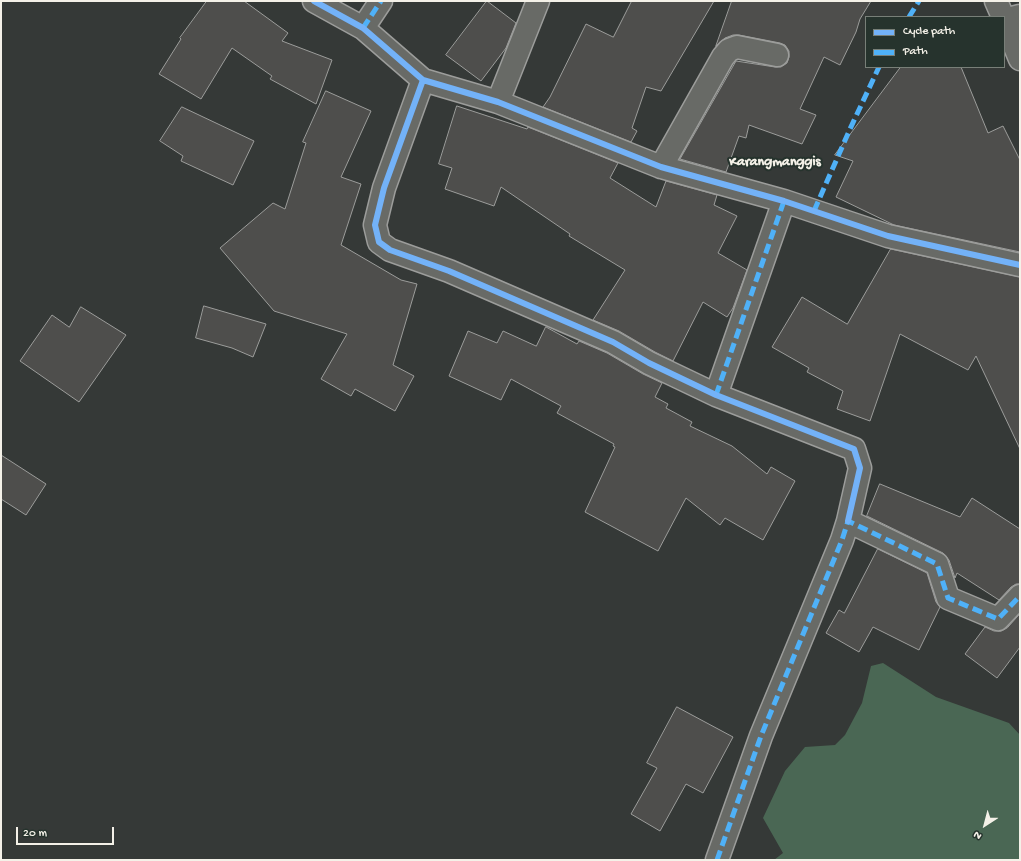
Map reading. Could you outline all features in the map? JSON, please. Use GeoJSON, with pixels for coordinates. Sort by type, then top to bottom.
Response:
{"type":"FeatureCollection","features":[{"type":"Feature","properties":{"kind":"street"},"geometry":{"type":"LineString","coordinates":[[314,1],[363,28],[423,80],[498,102],[661,167],[784,201],[888,236],[1020,265]]}},
{"type":"Feature","properties":{"kind":"street"},"geometry":{"type":"LineString","coordinates":[[363,28],[381,1]]}},
{"type":"Feature","properties":{"kind":"street"},"geometry":{"type":"LineString","coordinates":[[498,102],[538,1]]}},
{"type":"Feature","properties":{"kind":"street"},"geometry":{"type":"LineString","coordinates":[[996,1],[1003,16]]}},
{"type":"Feature","properties":{"kind":"street"},"geometry":{"type":"LineString","coordinates":[[1005,20],[1020,16]]}},
{"type":"Feature","properties":{"kind":"street"},"geometry":{"type":"LineString","coordinates":[[1005,22],[1020,59]]}},
{"type":"Feature","properties":{"kind":"street"},"geometry":{"type":"LineString","coordinates":[[661,167],[723,56],[729,50],[737,47],[777,55]]}},
{"type":"Feature","properties":{"kind":"street"},"geometry":{"type":"LineString","coordinates":[[423,80],[384,188],[375,226],[379,242],[390,250],[449,271],[613,342],[649,363],[716,395],[854,449],[860,468],[848,521],[842,540],[761,736],[717,860]]}},
{"type":"Feature","properties":{"kind":"street"},"geometry":{"type":"LineString","coordinates":[[716,395],[784,201]]}},
{"type":"Feature","properties":{"kind":"street"},"geometry":{"type":"LineString","coordinates":[[848,521],[937,564],[948,598],[998,619],[1020,596]]}},
{"type":"Feature","properties":{"kind":"green space"},"geometry":{"type":"Polygon","coordinates":[[[883,663],[936,697],[1009,723],[1020,735],[1020,860],[774,860],[783,853],[763,818],[785,771],[805,747],[835,745],[845,735],[862,703],[871,666],[883,663]]]}},
{"type":"Feature","properties":{"kind":"building"},"geometry":{"type":"Polygon","coordinates":[[[207,1],[244,1],[288,33],[282,41],[332,60],[316,104],[270,79],[272,76],[232,48],[201,99],[159,74],[181,39],[180,38],[207,1]]]}},
{"type":"Feature","properties":{"kind":"building"},"geometry":{"type":"Polygon","coordinates":[[[487,1],[516,23],[506,48],[481,81],[446,55],[487,1]]]}},
{"type":"Feature","properties":{"kind":"building"},"geometry":{"type":"Polygon","coordinates":[[[632,1],[714,1],[661,91],[646,87],[632,128],[637,131],[631,142],[543,107],[550,97],[586,24],[613,37],[632,1]]]}},
{"type":"Feature","properties":{"kind":"building"},"geometry":{"type":"Polygon","coordinates":[[[732,1],[871,1],[860,19],[856,32],[840,65],[824,57],[800,109],[816,115],[802,144],[749,125],[746,138],[739,136],[726,172],[680,159],[736,61],[781,67],[787,63],[789,57],[789,51],[785,45],[739,35],[733,35],[725,38],[716,46],[732,1]]]}},
{"type":"Feature","properties":{"kind":"building"},"geometry":{"type":"Polygon","coordinates":[[[900,68],[961,68],[988,133],[1003,126],[1020,160],[1020,252],[894,225],[836,197],[853,161],[835,155],[900,68]]]}},
{"type":"Feature","properties":{"kind":"building"},"geometry":{"type":"Polygon","coordinates":[[[326,91],[371,111],[341,177],[361,184],[341,245],[401,280],[417,284],[393,365],[414,376],[395,411],[355,389],[351,396],[321,379],[347,334],[274,311],[220,248],[273,203],[285,209],[306,143],[303,142],[326,91]]]}},
{"type":"Feature","properties":{"kind":"building"},"geometry":{"type":"Polygon","coordinates":[[[457,106],[527,129],[528,127],[618,163],[610,178],[656,207],[666,181],[717,195],[714,205],[737,216],[718,253],[747,270],[733,308],[727,317],[703,302],[673,361],[619,331],[593,320],[625,270],[569,236],[570,234],[501,187],[494,206],[445,189],[452,168],[439,164],[457,106]]]}},
{"type":"Feature","properties":{"kind":"building"},"geometry":{"type":"Polygon","coordinates":[[[182,107],[254,141],[233,185],[181,161],[183,156],[160,141],[182,107]]]}},
{"type":"Feature","properties":{"kind":"building"},"geometry":{"type":"Polygon","coordinates":[[[891,249],[1020,277],[1020,449],[976,356],[968,370],[900,334],[870,421],[837,409],[843,391],[807,372],[809,368],[772,347],[802,297],[847,324],[891,249]]]}},
{"type":"Feature","properties":{"kind":"building"},"geometry":{"type":"Polygon","coordinates":[[[204,306],[266,324],[253,357],[232,348],[196,338],[204,306]]]}},
{"type":"Feature","properties":{"kind":"building"},"geometry":{"type":"Polygon","coordinates":[[[81,307],[126,335],[79,402],[20,361],[52,315],[69,327],[81,307]]]}},
{"type":"Feature","properties":{"kind":"building"},"geometry":{"type":"Polygon","coordinates":[[[546,327],[577,344],[579,341],[607,353],[662,383],[655,397],[668,404],[666,408],[692,422],[690,426],[732,446],[767,474],[771,467],[795,481],[763,540],[725,518],[720,525],[686,498],[658,551],[585,512],[615,447],[613,446],[614,444],[557,413],[561,406],[511,379],[501,400],[449,376],[468,331],[497,343],[503,331],[536,346],[546,327]]]}},
{"type":"Feature","properties":{"kind":"building"},"geometry":{"type":"Polygon","coordinates":[[[1,455],[46,484],[26,515],[1,499],[1,455]]]}},
{"type":"Feature","properties":{"kind":"building"},"geometry":{"type":"Polygon","coordinates":[[[880,484],[960,517],[972,498],[1020,529],[1020,584],[1016,584],[1011,587],[999,600],[957,573],[955,578],[949,560],[943,553],[867,516],[880,484]]]}},
{"type":"Feature","properties":{"kind":"building"},"geometry":{"type":"Polygon","coordinates":[[[878,549],[927,573],[936,602],[940,607],[919,650],[873,627],[859,652],[826,633],[839,610],[844,613],[878,549]]]}},
{"type":"Feature","properties":{"kind":"building"},"geometry":{"type":"Polygon","coordinates":[[[1020,614],[1020,647],[997,678],[965,654],[985,627],[994,631],[1001,631],[1007,628],[1020,614]]]}},
{"type":"Feature","properties":{"kind":"building"},"geometry":{"type":"Polygon","coordinates":[[[677,707],[733,737],[703,793],[686,784],[660,831],[631,814],[657,768],[647,763],[677,707]]]}},
{"type":"Feature","properties":{"kind":"marked path"},"geometry":{"type":"LineString","coordinates":[[363,28],[381,1]]}},
{"type":"Feature","properties":{"kind":"marked path"},"geometry":{"type":"LineString","coordinates":[[910,16],[919,1]]}},
{"type":"Feature","properties":{"kind":"marked path"},"geometry":{"type":"LineString","coordinates":[[814,211],[879,68]]}},
{"type":"Feature","properties":{"kind":"marked path"},"geometry":{"type":"LineString","coordinates":[[716,395],[784,201]]}},
{"type":"Feature","properties":{"kind":"marked path"},"geometry":{"type":"LineString","coordinates":[[717,860],[761,736],[842,540],[848,521],[937,564],[948,598],[998,619],[1020,596]]}},
{"type":"Feature","properties":{"kind":"cycle path"},"geometry":{"type":"LineString","coordinates":[[314,1],[363,28],[423,80],[498,102],[661,167],[784,201],[888,236],[1020,265]]}},
{"type":"Feature","properties":{"kind":"cycle path"},"geometry":{"type":"LineString","coordinates":[[423,80],[384,188],[375,225],[379,242],[390,250],[449,271],[613,342],[649,363],[716,395],[854,449],[860,468],[848,521]]}},
{"type":"Feature","properties":{"kind":"district","name":"Karangmanggis"},"geometry":{"type":"Point","coordinates":[775,163]}}]}
